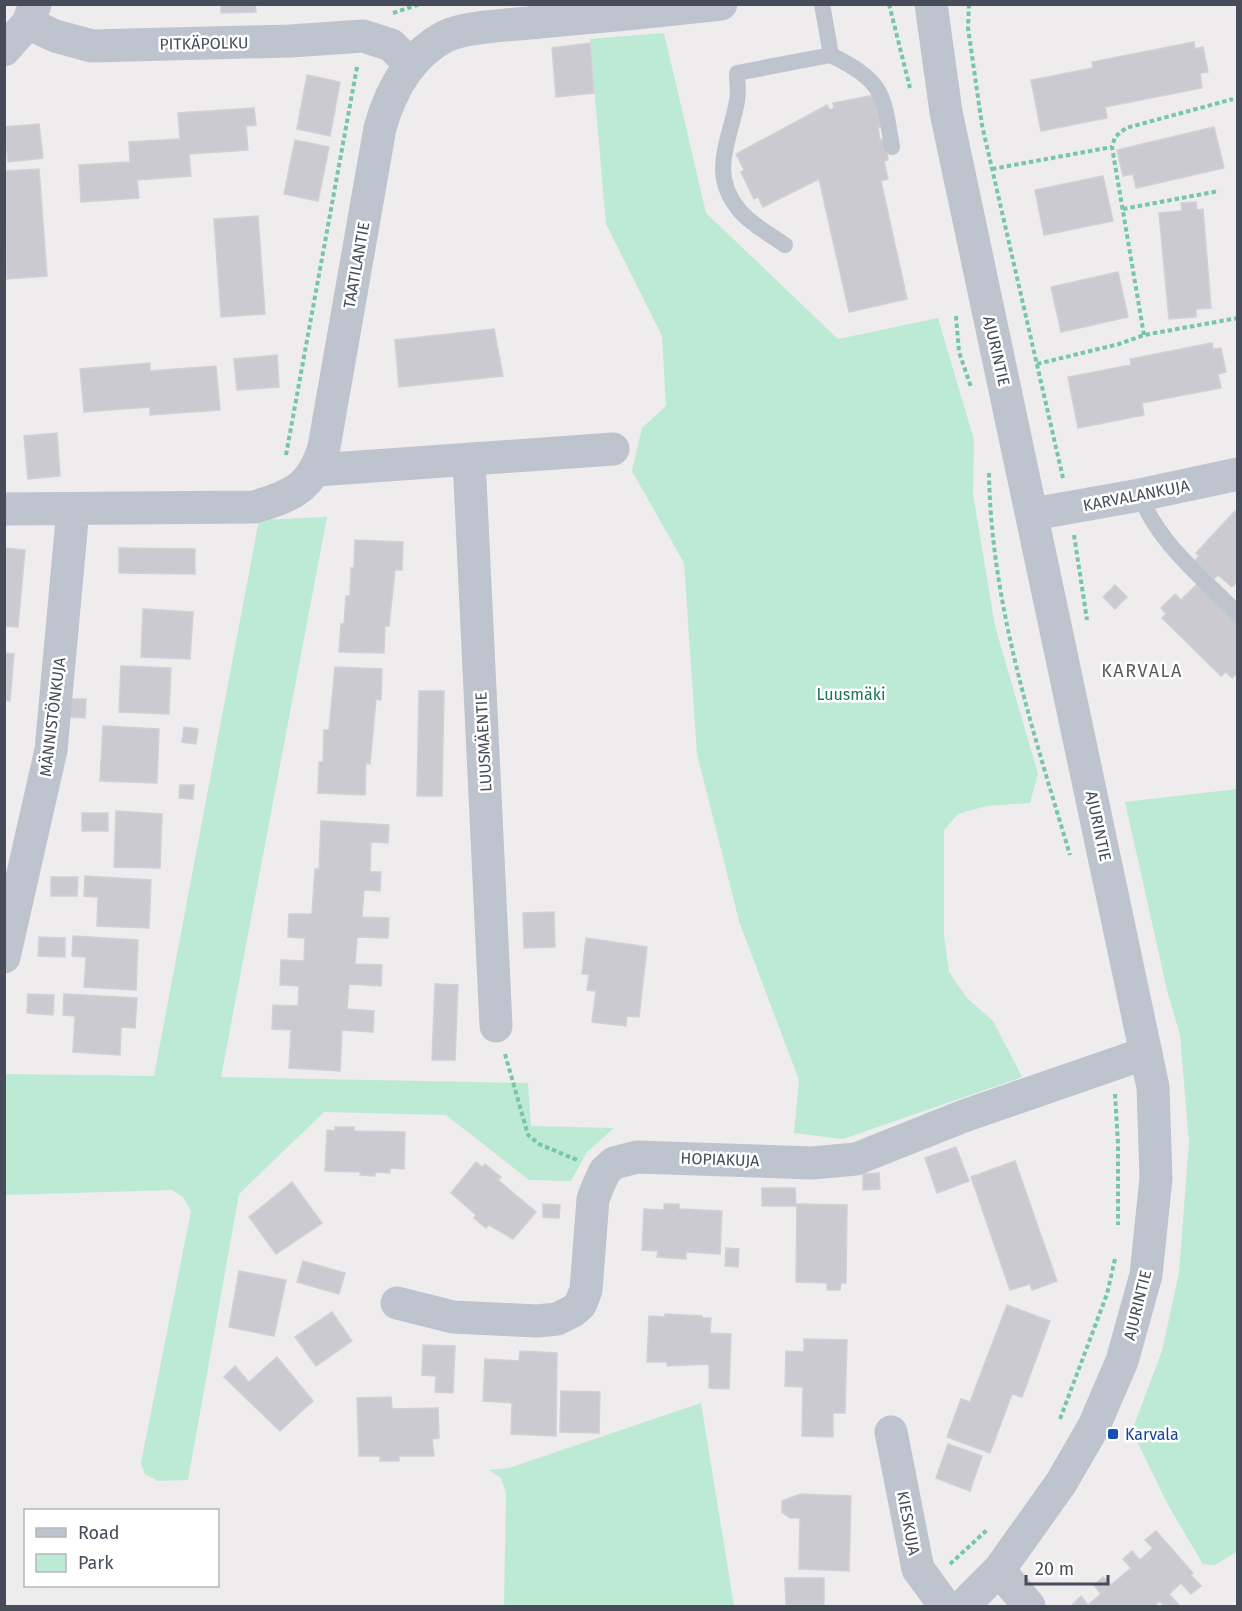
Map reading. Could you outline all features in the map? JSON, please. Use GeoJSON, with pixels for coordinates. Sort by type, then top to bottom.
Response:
{"type":"FeatureCollection","features":[{"type":"Feature","properties":{"kind":"street","name":"TAATILANTIE"},"geometry":{"type":"LineString","coordinates":[[317,470],[324,447],[380,128],[386,104],[411,65],[428,48],[446,36],[492,27],[721,4]]}},
{"type":"Feature","properties":{"kind":"street","name":"AJURINTIE"},"geometry":{"type":"LineString","coordinates":[[931,4],[946,112],[1153,1087],[1155,1179],[1146,1275],[1122,1361],[1094,1426],[1061,1484],[999,1570],[963,1606]]}},
{"type":"Feature","properties":{"kind":"street","name":"PITKÄPOLKU"},"geometry":{"type":"LineString","coordinates":[[4,50],[32,14],[55,36],[92,46],[290,41],[363,36],[391,45],[411,65]]}},
{"type":"Feature","properties":{"kind":"street"},"geometry":{"type":"LineString","coordinates":[[4,509],[254,507],[278,500],[302,486],[317,470],[612,449]]}},
{"type":"Feature","properties":{"kind":"street","name":"LUUSMÄENTIE"},"geometry":{"type":"LineString","coordinates":[[469,459],[496,1026]]}},
{"type":"Feature","properties":{"kind":"street","name":"KARVALANKUJA"},"geometry":{"type":"LineString","coordinates":[[1033,514],[1140,495],[1238,474]]}},
{"type":"Feature","properties":{"kind":"street","name":"MÄNNISTÖNKUJA"},"geometry":{"type":"LineString","coordinates":[[4,957],[51,750],[73,509]]}},
{"type":"Feature","properties":{"kind":"street","name":"HOPIAKUJA"},"geometry":{"type":"LineString","coordinates":[[605,1171],[614,1163],[637,1156],[812,1163],[856,1159],[964,1116],[1146,1053]]}},
{"type":"Feature","properties":{"kind":"street"},"geometry":{"type":"LineString","coordinates":[[397,1302],[453,1317],[527,1321],[557,1319],[573,1311],[580,1305],[586,1290],[593,1199],[605,1171]]}},
{"type":"Feature","properties":{"kind":"street","name":"KIESKUJA"},"geometry":{"type":"LineString","coordinates":[[891,1432],[918,1569],[937,1595]]}},
{"type":"Feature","properties":{"kind":"street"},"geometry":{"type":"LineString","coordinates":[[999,1570],[1029,1606]]}},
{"type":"Feature","properties":{"kind":"lane"},"geometry":{"type":"LineString","coordinates":[[822,4],[831,55]]}},
{"type":"Feature","properties":{"kind":"lane"},"geometry":{"type":"LineString","coordinates":[[785,245],[741,212],[728,190],[723,169],[723,148],[738,98],[737,73],[831,55],[857,68],[877,86],[884,97],[892,147]]}},
{"type":"Feature","properties":{"kind":"lane"},"geometry":{"type":"LineString","coordinates":[[1140,495],[1149,519],[1161,536],[1238,614]]}},
{"type":"Feature","properties":{"kind":"path"},"geometry":{"type":"LineString","coordinates":[[889,4],[911,93]]}},
{"type":"Feature","properties":{"kind":"path"},"geometry":{"type":"LineString","coordinates":[[1144,335],[1112,147],[1115,137],[1126,128],[1233,99]]}},
{"type":"Feature","properties":{"kind":"path"},"geometry":{"type":"LineString","coordinates":[[992,169],[1112,147]]}},
{"type":"Feature","properties":{"kind":"path"},"geometry":{"type":"LineString","coordinates":[[1123,209],[1219,191]]}},
{"type":"Feature","properties":{"kind":"path"},"geometry":{"type":"LineString","coordinates":[[955,308],[959,352],[973,393]]}},
{"type":"Feature","properties":{"kind":"path"},"geometry":{"type":"LineString","coordinates":[[1037,364],[1119,344],[1144,335],[1238,318]]}},
{"type":"Feature","properties":{"kind":"path"},"geometry":{"type":"LineString","coordinates":[[989,470],[990,515],[1005,619],[1072,860]]}},
{"type":"Feature","properties":{"kind":"path"},"geometry":{"type":"LineString","coordinates":[[496,1026],[528,1135],[539,1144],[605,1171]]}},
{"type":"Feature","properties":{"kind":"path"},"geometry":{"type":"LineString","coordinates":[[1113,1065],[1118,1144],[1118,1229]]}},
{"type":"Feature","properties":{"kind":"path"},"geometry":{"type":"LineString","coordinates":[[1056,1430],[1107,1294],[1116,1249]]}},
{"type":"Feature","properties":{"kind":"path"},"geometry":{"type":"LineString","coordinates":[[937,1595],[993,1522]]}},
{"type":"Feature","properties":{"kind":"green space","name":"Luusmäki"},"geometry":{"type":"Polygon","coordinates":[[[664,33],[706,213],[838,339],[938,318],[974,440],[973,494],[995,626],[1038,774],[1030,803],[986,806],[958,814],[944,830],[944,935],[949,972],[967,998],[993,1021],[1022,1077],[843,1139],[794,1133],[799,1080],[739,921],[697,754],[684,563],[632,471],[642,428],[666,406],[662,336],[606,224],[590,39],[664,33]]]}},
{"type":"Feature","properties":{"kind":"green space"},"geometry":{"type":"Polygon","coordinates":[[[327,517],[221,1077],[528,1083],[531,1126],[614,1128],[587,1152],[571,1181],[529,1180],[446,1115],[324,1112],[239,1194],[188,1480],[158,1481],[145,1474],[141,1463],[191,1211],[183,1197],[172,1190],[5,1195],[4,1074],[154,1076],[259,520],[327,517]]]}},
{"type":"Feature","properties":{"kind":"green space"},"geometry":{"type":"Polygon","coordinates":[[[1237,789],[1238,1551],[1215,1565],[1203,1564],[1168,1505],[1132,1431],[1162,1351],[1179,1273],[1189,1142],[1180,1035],[1167,990],[1125,802],[1237,789]]]}},
{"type":"Feature","properties":{"kind":"green space"},"geometry":{"type":"Polygon","coordinates":[[[701,1403],[734,1606],[504,1606],[506,1493],[501,1478],[489,1470],[509,1468],[701,1403]]]}},
{"type":"Feature","properties":{"kind":"building"},"geometry":{"type":"Polygon","coordinates":[[[221,4],[255,4],[256,12],[221,13],[221,4]]]}},
{"type":"Feature","properties":{"kind":"building"},"geometry":{"type":"Polygon","coordinates":[[[1194,42],[1195,49],[1203,47],[1208,72],[1200,73],[1202,88],[1105,107],[1107,118],[1041,131],[1031,80],[1093,68],[1092,62],[1194,42]]]}},
{"type":"Feature","properties":{"kind":"building"},"geometry":{"type":"Polygon","coordinates":[[[590,43],[594,93],[556,97],[552,48],[590,43]]]}},
{"type":"Feature","properties":{"kind":"building"},"geometry":{"type":"Polygon","coordinates":[[[307,75],[340,82],[330,136],[297,129],[307,75]]]}},
{"type":"Feature","properties":{"kind":"building"},"geometry":{"type":"Polygon","coordinates":[[[875,95],[881,127],[878,127],[880,140],[885,139],[888,160],[884,161],[888,179],[881,181],[907,299],[849,312],[819,179],[763,207],[758,197],[754,199],[741,172],[744,170],[736,154],[827,105],[830,110],[834,108],[833,103],[875,95]]]}},
{"type":"Feature","properties":{"kind":"building"},"geometry":{"type":"Polygon","coordinates":[[[254,108],[256,125],[246,126],[248,150],[189,154],[191,176],[137,180],[139,198],[81,202],[79,165],[130,162],[129,142],[180,139],[178,113],[254,108]]]}},
{"type":"Feature","properties":{"kind":"building"},"geometry":{"type":"Polygon","coordinates":[[[39,124],[43,158],[8,162],[4,127],[39,124]]]}},
{"type":"Feature","properties":{"kind":"building"},"geometry":{"type":"Polygon","coordinates":[[[1214,127],[1224,168],[1136,188],[1133,174],[1123,176],[1117,150],[1214,127]]]}},
{"type":"Feature","properties":{"kind":"building"},"geometry":{"type":"Polygon","coordinates":[[[295,140],[329,147],[318,201],[284,194],[295,140]]]}},
{"type":"Feature","properties":{"kind":"building"},"geometry":{"type":"Polygon","coordinates":[[[39,169],[47,276],[7,279],[4,171],[39,169]]]}},
{"type":"Feature","properties":{"kind":"building"},"geometry":{"type":"Polygon","coordinates":[[[1103,176],[1113,221],[1044,235],[1035,190],[1103,176]]]}},
{"type":"Feature","properties":{"kind":"building"},"geometry":{"type":"Polygon","coordinates":[[[1196,202],[1197,210],[1203,209],[1211,308],[1196,309],[1196,317],[1169,319],[1159,213],[1182,211],[1181,203],[1196,202]]]}},
{"type":"Feature","properties":{"kind":"building"},"geometry":{"type":"Polygon","coordinates":[[[258,216],[265,314],[221,317],[214,219],[258,216]]]}},
{"type":"Feature","properties":{"kind":"building"},"geometry":{"type":"Polygon","coordinates":[[[1118,272],[1128,317],[1061,332],[1051,287],[1118,272]]]}},
{"type":"Feature","properties":{"kind":"building"},"geometry":{"type":"Polygon","coordinates":[[[494,329],[503,376],[399,387],[395,340],[494,329]]]}},
{"type":"Feature","properties":{"kind":"building"},"geometry":{"type":"Polygon","coordinates":[[[1212,343],[1213,349],[1221,348],[1226,372],[1218,374],[1221,388],[1142,403],[1144,415],[1078,428],[1068,377],[1131,365],[1130,359],[1212,343]]]}},
{"type":"Feature","properties":{"kind":"building"},"geometry":{"type":"Polygon","coordinates":[[[277,355],[279,387],[237,390],[234,359],[277,355]]]}},
{"type":"Feature","properties":{"kind":"building"},"geometry":{"type":"Polygon","coordinates":[[[150,363],[150,371],[216,366],[220,410],[150,415],[150,407],[84,412],[80,369],[150,363]]]}},
{"type":"Feature","properties":{"kind":"building"},"geometry":{"type":"Polygon","coordinates":[[[57,433],[60,476],[28,479],[24,436],[57,433]]]}},
{"type":"Feature","properties":{"kind":"building"},"geometry":{"type":"Polygon","coordinates":[[[1235,511],[1238,513],[1238,581],[1232,587],[1218,575],[1214,579],[1194,561],[1199,556],[1196,553],[1235,511]]]}},
{"type":"Feature","properties":{"kind":"building"},"geometry":{"type":"Polygon","coordinates":[[[355,540],[403,542],[402,570],[395,570],[389,626],[385,626],[384,653],[339,652],[346,596],[350,596],[351,568],[354,568],[355,540]]]}},
{"type":"Feature","properties":{"kind":"building"},"geometry":{"type":"Polygon","coordinates":[[[4,548],[25,550],[18,627],[4,626],[4,548]]]}},
{"type":"Feature","properties":{"kind":"building"},"geometry":{"type":"Polygon","coordinates":[[[119,548],[195,549],[195,574],[119,573],[119,548]]]}},
{"type":"Feature","properties":{"kind":"building"},"geometry":{"type":"Polygon","coordinates":[[[1198,583],[1238,622],[1238,672],[1232,678],[1226,672],[1221,676],[1162,618],[1166,614],[1161,608],[1175,594],[1181,600],[1198,583]]]}},
{"type":"Feature","properties":{"kind":"building"},"geometry":{"type":"Polygon","coordinates":[[[1115,585],[1127,597],[1115,609],[1103,597],[1115,585]]]}},
{"type":"Feature","properties":{"kind":"building"},"geometry":{"type":"Polygon","coordinates":[[[143,609],[193,612],[190,659],[141,657],[143,609]]]}},
{"type":"Feature","properties":{"kind":"building"},"geometry":{"type":"Polygon","coordinates":[[[4,653],[14,654],[10,701],[4,700],[4,653]]]}},
{"type":"Feature","properties":{"kind":"building"},"geometry":{"type":"Polygon","coordinates":[[[121,666],[171,668],[169,714],[119,712],[121,666]]]}},
{"type":"Feature","properties":{"kind":"building"},"geometry":{"type":"Polygon","coordinates":[[[335,667],[382,669],[381,700],[376,699],[370,764],[366,763],[365,795],[318,793],[319,762],[323,762],[324,730],[329,730],[335,667]]]}},
{"type":"Feature","properties":{"kind":"building"},"geometry":{"type":"Polygon","coordinates":[[[419,691],[444,691],[442,796],[417,796],[419,691]]]}},
{"type":"Feature","properties":{"kind":"building"},"geometry":{"type":"Polygon","coordinates":[[[68,699],[86,699],[85,718],[67,717],[68,699]]]}},
{"type":"Feature","properties":{"kind":"building"},"geometry":{"type":"Polygon","coordinates":[[[103,726],[159,729],[157,783],[100,781],[103,726]]]}},
{"type":"Feature","properties":{"kind":"building"},"geometry":{"type":"Polygon","coordinates":[[[184,727],[198,729],[196,744],[182,742],[184,727]]]}},
{"type":"Feature","properties":{"kind":"building"},"geometry":{"type":"Polygon","coordinates":[[[180,785],[194,785],[193,799],[179,798],[180,785]]]}},
{"type":"Feature","properties":{"kind":"building"},"geometry":{"type":"Polygon","coordinates":[[[116,811],[162,814],[160,868],[114,867],[116,811]]]}},
{"type":"Feature","properties":{"kind":"building"},"geometry":{"type":"Polygon","coordinates":[[[82,813],[108,813],[108,831],[82,831],[82,813]]]}},
{"type":"Feature","properties":{"kind":"building"},"geometry":{"type":"Polygon","coordinates":[[[321,821],[389,825],[388,843],[371,842],[370,872],[381,872],[380,891],[364,890],[362,917],[389,918],[388,938],[357,937],[355,964],[382,965],[381,986],[349,984],[347,1009],[374,1011],[373,1032],[342,1030],[340,1071],[289,1068],[291,1030],[272,1029],[273,1005],[298,1006],[299,986],[280,985],[281,960],[304,961],[305,938],[288,937],[289,914],[312,914],[315,869],[319,869],[321,821]]]}},
{"type":"Feature","properties":{"kind":"building"},"geometry":{"type":"Polygon","coordinates":[[[85,876],[151,880],[149,928],[97,926],[98,897],[84,896],[85,876]]]}},
{"type":"Feature","properties":{"kind":"building"},"geometry":{"type":"Polygon","coordinates":[[[51,877],[78,877],[77,896],[51,896],[51,877]]]}},
{"type":"Feature","properties":{"kind":"building"},"geometry":{"type":"Polygon","coordinates":[[[554,912],[555,947],[524,948],[523,913],[554,912]]]}},
{"type":"Feature","properties":{"kind":"building"},"geometry":{"type":"Polygon","coordinates":[[[73,936],[138,940],[136,990],[84,987],[86,957],[72,956],[73,936]]]}},
{"type":"Feature","properties":{"kind":"building"},"geometry":{"type":"Polygon","coordinates":[[[39,937],[65,938],[65,957],[38,956],[39,937]]]}},
{"type":"Feature","properties":{"kind":"building"},"geometry":{"type":"Polygon","coordinates":[[[586,938],[647,947],[639,1017],[627,1016],[626,1026],[592,1022],[596,991],[587,990],[589,974],[582,974],[586,938]]]}},
{"type":"Feature","properties":{"kind":"building"},"geometry":{"type":"Polygon","coordinates":[[[435,984],[458,985],[455,1060],[432,1060],[435,984]]]}},
{"type":"Feature","properties":{"kind":"building"},"geometry":{"type":"Polygon","coordinates":[[[28,994],[54,995],[53,1015],[27,1013],[28,994]]]}},
{"type":"Feature","properties":{"kind":"building"},"geometry":{"type":"Polygon","coordinates":[[[64,994],[137,998],[135,1028],[121,1027],[120,1055],[73,1052],[75,1016],[63,1015],[64,994]]]}},
{"type":"Feature","properties":{"kind":"building"},"geometry":{"type":"Polygon","coordinates":[[[335,1127],[354,1127],[354,1131],[405,1132],[404,1169],[390,1168],[390,1173],[375,1172],[375,1176],[360,1175],[361,1172],[325,1171],[327,1130],[335,1131],[335,1127]]]}},
{"type":"Feature","properties":{"kind":"building"},"geometry":{"type":"Polygon","coordinates":[[[956,1147],[969,1181],[937,1193],[925,1158],[956,1147]]]}},
{"type":"Feature","properties":{"kind":"building"},"geometry":{"type":"Polygon","coordinates":[[[1015,1161],[1057,1281],[1032,1290],[1030,1284],[1010,1290],[971,1177],[1015,1161]]]}},
{"type":"Feature","properties":{"kind":"building"},"geometry":{"type":"Polygon","coordinates":[[[476,1162],[482,1167],[485,1164],[501,1177],[498,1180],[536,1212],[513,1239],[489,1225],[486,1228],[474,1218],[476,1215],[451,1193],[476,1162]]]}},
{"type":"Feature","properties":{"kind":"building"},"geometry":{"type":"Polygon","coordinates":[[[879,1173],[880,1189],[863,1190],[863,1174],[879,1173]]]}},
{"type":"Feature","properties":{"kind":"building"},"geometry":{"type":"Polygon","coordinates":[[[292,1182],[322,1223],[276,1254],[249,1217],[292,1182]]]}},
{"type":"Feature","properties":{"kind":"building"},"geometry":{"type":"Polygon","coordinates":[[[762,1188],[795,1188],[796,1206],[762,1206],[762,1188]]]}},
{"type":"Feature","properties":{"kind":"building"},"geometry":{"type":"Polygon","coordinates":[[[543,1204],[560,1205],[559,1218],[543,1217],[543,1204]]]}},
{"type":"Feature","properties":{"kind":"building"},"geometry":{"type":"Polygon","coordinates":[[[664,1204],[679,1204],[679,1209],[722,1211],[720,1254],[686,1252],[686,1259],[657,1257],[658,1251],[642,1250],[644,1209],[664,1210],[664,1204]]]}},
{"type":"Feature","properties":{"kind":"building"},"geometry":{"type":"Polygon","coordinates":[[[797,1204],[847,1205],[846,1283],[841,1283],[840,1290],[827,1290],[827,1283],[796,1282],[797,1204]]]}},
{"type":"Feature","properties":{"kind":"building"},"geometry":{"type":"Polygon","coordinates":[[[726,1248],[739,1249],[738,1267],[725,1266],[726,1248]]]}},
{"type":"Feature","properties":{"kind":"building"},"geometry":{"type":"Polygon","coordinates":[[[303,1261],[345,1273],[339,1294],[297,1282],[303,1261]]]}},
{"type":"Feature","properties":{"kind":"building"},"geometry":{"type":"Polygon","coordinates":[[[239,1271],[286,1280],[274,1336],[229,1327],[239,1271]]]}},
{"type":"Feature","properties":{"kind":"building"},"geometry":{"type":"Polygon","coordinates":[[[1007,1305],[1050,1321],[1022,1397],[1012,1394],[990,1453],[947,1437],[961,1399],[970,1402],[1007,1305]]]}},
{"type":"Feature","properties":{"kind":"building"},"geometry":{"type":"Polygon","coordinates":[[[332,1312],[352,1341],[316,1366],[295,1337],[332,1312]]]}},
{"type":"Feature","properties":{"kind":"building"},"geometry":{"type":"Polygon","coordinates":[[[665,1314],[711,1318],[710,1333],[731,1334],[729,1389],[709,1388],[709,1364],[667,1366],[667,1362],[647,1362],[649,1316],[665,1317],[665,1314]]]}},
{"type":"Feature","properties":{"kind":"building"},"geometry":{"type":"Polygon","coordinates":[[[804,1339],[847,1340],[845,1413],[833,1413],[833,1437],[802,1436],[803,1387],[785,1386],[786,1351],[804,1352],[804,1339]]]}},
{"type":"Feature","properties":{"kind":"building"},"geometry":{"type":"Polygon","coordinates":[[[423,1345],[455,1346],[453,1393],[435,1392],[436,1376],[422,1375],[423,1345]]]}},
{"type":"Feature","properties":{"kind":"building"},"geometry":{"type":"Polygon","coordinates":[[[520,1351],[557,1353],[556,1436],[511,1434],[512,1403],[483,1401],[485,1359],[519,1361],[520,1351]]]}},
{"type":"Feature","properties":{"kind":"building"},"geometry":{"type":"Polygon","coordinates":[[[277,1357],[313,1401],[280,1431],[224,1377],[235,1366],[249,1382],[277,1357]]]}},
{"type":"Feature","properties":{"kind":"building"},"geometry":{"type":"Polygon","coordinates":[[[561,1391],[600,1392],[599,1433],[560,1432],[561,1391]]]}},
{"type":"Feature","properties":{"kind":"building"},"geometry":{"type":"Polygon","coordinates":[[[391,1397],[392,1409],[438,1408],[439,1438],[432,1439],[434,1456],[399,1456],[399,1461],[380,1461],[380,1456],[359,1456],[357,1398],[391,1397]]]}},
{"type":"Feature","properties":{"kind":"building"},"geometry":{"type":"Polygon","coordinates":[[[948,1444],[982,1456],[970,1491],[936,1478],[948,1444]]]}},
{"type":"Feature","properties":{"kind":"building"},"geometry":{"type":"Polygon","coordinates":[[[800,1494],[851,1496],[849,1571],[799,1569],[800,1518],[790,1518],[782,1512],[782,1501],[800,1494]]]}},
{"type":"Feature","properties":{"kind":"building"},"geometry":{"type":"Polygon","coordinates":[[[1156,1531],[1193,1573],[1191,1575],[1201,1586],[1191,1594],[1181,1583],[1169,1594],[1179,1605],[1177,1606],[1164,1606],[1160,1601],[1154,1606],[1071,1606],[1081,1596],[1088,1605],[1101,1594],[1094,1585],[1103,1577],[1111,1585],[1131,1568],[1123,1559],[1132,1551],[1140,1560],[1153,1548],[1145,1540],[1156,1531]]]}},
{"type":"Feature","properties":{"kind":"building"},"geometry":{"type":"Polygon","coordinates":[[[785,1578],[824,1578],[824,1605],[786,1605],[785,1578]]]}},
{"type":"Feature","properties":{"kind":"place","name":"Karvala"},"geometry":{"type":"Point","coordinates":[1113,1434]}},
{"type":"Feature","properties":{"kind":"district","name":"KARVALA"},"geometry":{"type":"Point","coordinates":[1142,671]}}]}
